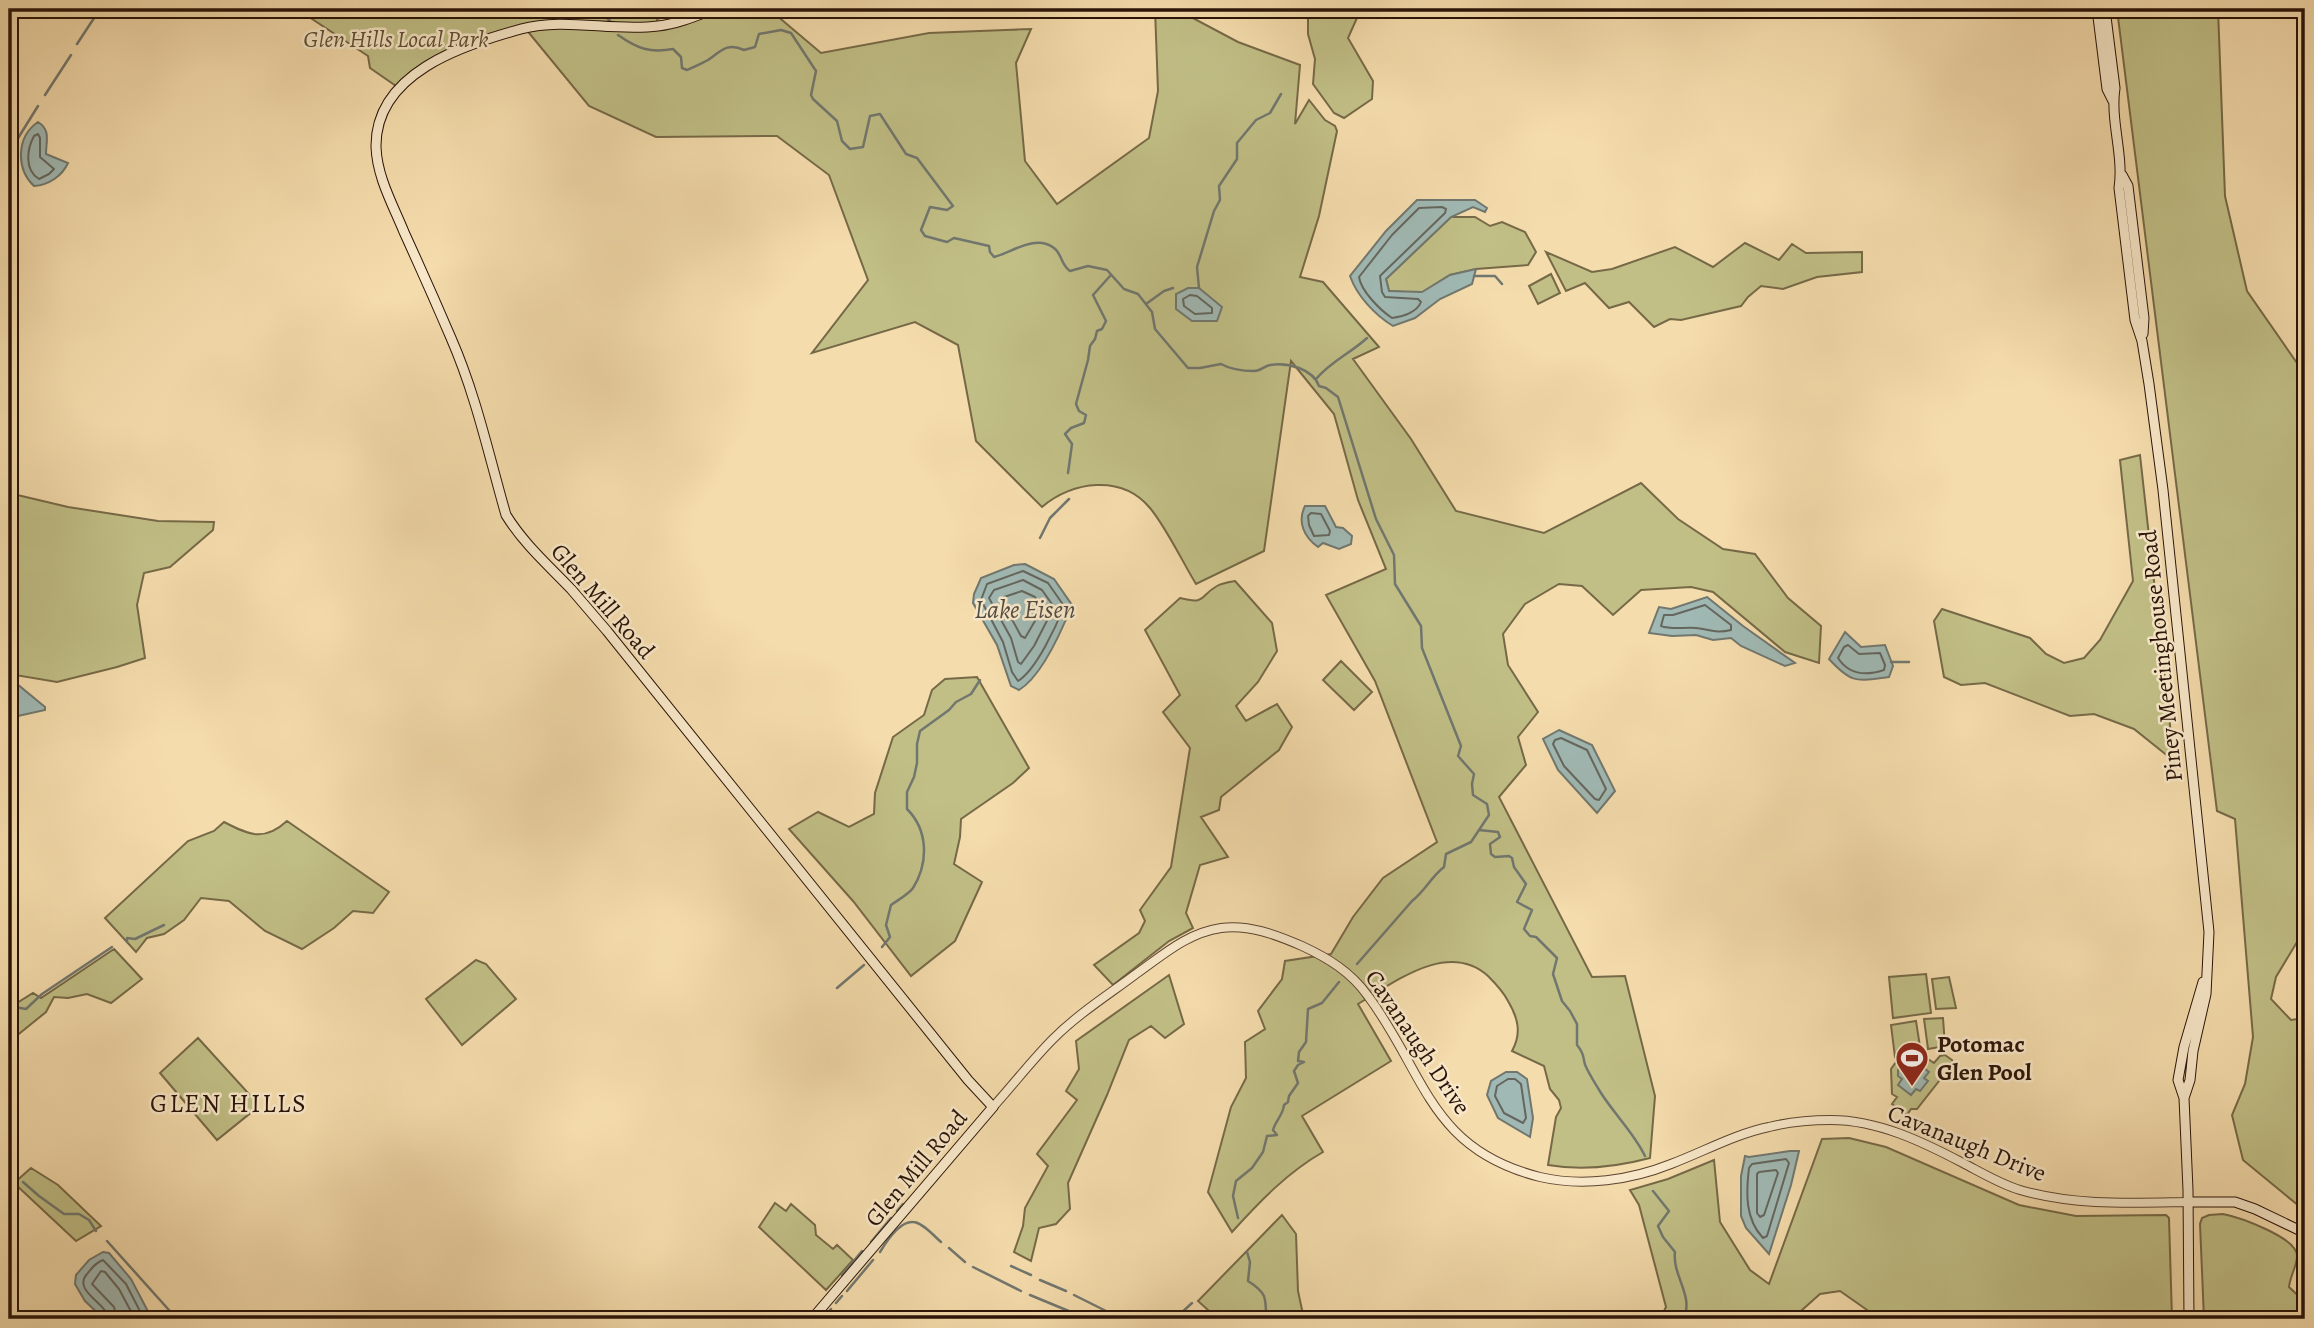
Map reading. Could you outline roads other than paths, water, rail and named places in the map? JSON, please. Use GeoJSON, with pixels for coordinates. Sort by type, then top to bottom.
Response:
{"type":"FeatureCollection","features":[{"type":"Feature","properties":{"kind":"main road","name":"Glen Mill Road"},"geometry":{"type":"LineString","coordinates":[[713,9],[658,26],[525,28],[491,38],[434,61],[415,73],[399,88],[387,105],[376,145],[378,166],[390,199],[466,374],[506,515],[513,526],[526,544],[607,631],[959,1069],[993,1107],[812,1319]]}},
{"type":"Feature","properties":{"kind":"main road","name":"Piney Meetinghouse Road"},"geometry":{"type":"LineString","coordinates":[[2097,9],[2107,89],[2113,101]]}},
{"type":"Feature","properties":{"kind":"main road","name":"Piney Meetinghouse Road"},"geometry":{"type":"LineString","coordinates":[[2105,9],[2115,88],[2113,101],[2121,174],[2127,186],[2131,213],[2144,318],[2142,341],[2162,477],[2209,932],[2207,967],[2178,1080],[2184,1098],[2189,1319]]}},
{"type":"Feature","properties":{"kind":"main road"},"geometry":{"type":"LineString","coordinates":[[2187,1202],[2235,1202],[2305,1233]]}},
{"type":"Feature","properties":{"kind":"street","name":"Cavanaugh Drive"},"geometry":{"type":"LineString","coordinates":[[993,1107],[1071,1023],[1179,943],[1226,927],[1248,929],[1293,942],[1338,965],[1368,996],[1430,1102],[1443,1119],[1484,1154],[1510,1167],[1541,1177],[1580,1181],[1628,1177],[1671,1164],[1768,1127],[1805,1121],[1837,1120],[1890,1130],[2004,1184],[2034,1193],[2079,1201],[2187,1202]]}},
{"type":"Feature","properties":{"kind":"water"},"geometry":{"type":"Polygon","coordinates":[[[38,122],[46,132],[46,154],[68,163],[54,179],[34,186],[24,171],[21,153],[26,136],[38,122]]]}},
{"type":"Feature","properties":{"kind":"water"},"geometry":{"type":"Polygon","coordinates":[[[1417,200],[1475,200],[1487,208],[1485,212],[1473,207],[1451,217],[1386,279],[1389,291],[1422,292],[1450,275],[1476,269],[1472,284],[1440,299],[1415,318],[1393,326],[1367,304],[1350,276],[1386,231],[1417,200]]]}},
{"type":"Feature","properties":{"kind":"water"},"geometry":{"type":"Polygon","coordinates":[[[1188,288],[1199,288],[1222,307],[1217,321],[1192,321],[1176,309],[1176,294],[1188,288]]]}},
{"type":"Feature","properties":{"kind":"water"},"geometry":{"type":"Polygon","coordinates":[[[1305,506],[1325,506],[1336,527],[1343,528],[1352,536],[1351,544],[1339,549],[1323,543],[1318,547],[1313,543],[1303,529],[1305,506]]]}},
{"type":"Feature","properties":{"kind":"water","name":"Lake Eisen"},"geometry":{"type":"Polygon","coordinates":[[[1025,564],[1054,579],[1072,605],[1043,664],[1019,690],[1011,686],[997,645],[973,603],[981,578],[1014,565],[1025,564]]]}},
{"type":"Feature","properties":{"kind":"water"},"geometry":{"type":"Polygon","coordinates":[[[1707,597],[1795,663],[1785,666],[1741,646],[1731,638],[1713,640],[1696,635],[1649,633],[1659,607],[1671,609],[1707,597]]]}},
{"type":"Feature","properties":{"kind":"water"},"geometry":{"type":"Polygon","coordinates":[[[1845,632],[1861,647],[1885,645],[1893,666],[1889,677],[1855,679],[1843,673],[1829,659],[1845,632]]]}},
{"type":"Feature","properties":{"kind":"water"},"geometry":{"type":"Polygon","coordinates":[[[9,681],[17,684],[45,707],[45,710],[9,718],[9,681]]]}},
{"type":"Feature","properties":{"kind":"water"},"geometry":{"type":"Polygon","coordinates":[[[1559,730],[1592,745],[1615,791],[1597,813],[1558,770],[1543,739],[1559,730]]]}},
{"type":"Feature","properties":{"kind":"water"},"geometry":{"type":"Polygon","coordinates":[[[1916,1062],[1929,1072],[1924,1078],[1928,1081],[1920,1091],[1916,1089],[1911,1095],[1898,1085],[1902,1079],[1898,1076],[1898,1070],[1903,1065],[1911,1067],[1916,1062]]]}},
{"type":"Feature","properties":{"kind":"water"},"geometry":{"type":"Polygon","coordinates":[[[1506,1072],[1517,1072],[1527,1079],[1533,1118],[1530,1137],[1498,1118],[1487,1095],[1491,1081],[1506,1072]]]}},
{"type":"Feature","properties":{"kind":"water"},"geometry":{"type":"Polygon","coordinates":[[[1799,1151],[1769,1254],[1746,1228],[1741,1216],[1741,1176],[1745,1156],[1799,1151]]]}},
{"type":"Feature","properties":{"kind":"water"},"geometry":{"type":"Polygon","coordinates":[[[103,1252],[109,1253],[131,1279],[152,1319],[104,1319],[85,1301],[75,1284],[76,1275],[89,1260],[103,1252]]]}},
{"type":"Feature","properties":{"kind":"waterway"},"geometry":{"type":"LineString","coordinates":[[77,44],[100,9]]}},
{"type":"Feature","properties":{"kind":"waterway"},"geometry":{"type":"LineString","coordinates":[[598,9],[611,22]]}},
{"type":"Feature","properties":{"kind":"waterway"},"geometry":{"type":"LineString","coordinates":[[618,35],[644,49],[673,49],[681,57],[682,68],[687,70],[729,47],[744,50],[755,47],[759,34],[781,30],[791,33],[816,71],[811,95],[837,121],[842,141],[850,149],[863,147],[870,116],[880,114],[906,154],[917,158],[953,206],[947,210],[930,207],[921,230],[925,236],[947,242],[954,238],[989,246],[994,257],[1032,243],[1047,244],[1057,250],[1070,271],[1088,266],[1107,270],[1124,289],[1138,294],[1152,312],[1155,329],[1188,368],[1221,364],[1254,371],[1270,365],[1292,366],[1306,371],[1319,386],[1338,397],[1376,519],[1394,555],[1395,584],[1421,626],[1422,648],[1461,746],[1458,756],[1474,774],[1473,795],[1487,804],[1489,815],[1471,842],[1446,854],[1444,867],[1357,964]]}},
{"type":"Feature","properties":{"kind":"waterway"},"geometry":{"type":"LineString","coordinates":[[45,95],[71,55]]}},
{"type":"Feature","properties":{"kind":"waterway"},"geometry":{"type":"LineString","coordinates":[[1199,288],[1197,267],[1214,211],[1220,200],[1219,186],[1237,159],[1237,143],[1256,120],[1270,113],[1281,94]]}},
{"type":"Feature","properties":{"kind":"waterway"},"geometry":{"type":"LineString","coordinates":[[15,143],[38,106]]}},
{"type":"Feature","properties":{"kind":"waterway"},"geometry":{"type":"LineString","coordinates":[[1068,473],[1072,444],[1065,434],[1071,428],[1084,423],[1086,415],[1079,411],[1076,404],[1090,346],[1097,331],[1102,329],[1106,321],[1093,295],[1110,276]]}},
{"type":"Feature","properties":{"kind":"waterway"},"geometry":{"type":"LineString","coordinates":[[1474,276],[1495,276],[1502,284]]}},
{"type":"Feature","properties":{"kind":"waterway"},"geometry":{"type":"LineString","coordinates":[[1146,304],[1173,288]]}},
{"type":"Feature","properties":{"kind":"waterway"},"geometry":{"type":"LineString","coordinates":[[1316,379],[1367,338]]}},
{"type":"Feature","properties":{"kind":"waterway"},"geometry":{"type":"LineString","coordinates":[[1040,538],[1050,518],[1069,499]]}},
{"type":"Feature","properties":{"kind":"waterway"},"geometry":{"type":"LineString","coordinates":[[1891,662],[1909,662]]}},
{"type":"Feature","properties":{"kind":"waterway"},"geometry":{"type":"LineString","coordinates":[[882,947],[890,937],[886,925],[891,905],[913,888],[924,857],[919,827],[907,809],[907,792],[917,763],[920,731],[956,702],[971,694],[980,680]]}},
{"type":"Feature","properties":{"kind":"waterway"},"geometry":{"type":"LineString","coordinates":[[1479,830],[1498,832],[1500,837],[1490,844],[1491,854],[1495,857],[1512,858],[1514,867],[1526,884],[1517,902],[1532,910],[1524,929],[1557,958],[1553,974],[1562,1001],[1577,1024],[1577,1045],[1585,1065],[1645,1156]]}},
{"type":"Feature","properties":{"kind":"waterway"},"geometry":{"type":"LineString","coordinates":[[127,942],[127,938],[135,939],[164,925]]}},
{"type":"Feature","properties":{"kind":"waterway"},"geometry":{"type":"LineString","coordinates":[[9,1006],[26,1009],[42,994],[112,947]]}},
{"type":"Feature","properties":{"kind":"waterway"},"geometry":{"type":"LineString","coordinates":[[837,988],[864,965]]}},
{"type":"Feature","properties":{"kind":"waterway"},"geometry":{"type":"LineString","coordinates":[[1238,1218],[1233,1196],[1236,1181],[1252,1168],[1263,1152],[1267,1136],[1277,1135],[1273,1130],[1274,1126],[1298,1083],[1294,1071],[1304,1062],[1298,1061],[1299,1052],[1306,1042],[1308,1009],[1322,1003],[1339,982]]}},
{"type":"Feature","properties":{"kind":"waterway"},"geometry":{"type":"LineString","coordinates":[[23,1182],[64,1214],[79,1214],[89,1220],[96,1231]]}},
{"type":"Feature","properties":{"kind":"waterway"},"geometry":{"type":"LineString","coordinates":[[1653,1191],[1669,1211],[1658,1226],[1675,1252],[1685,1294],[1686,1311],[1683,1319]]}},
{"type":"Feature","properties":{"kind":"waterway"},"geometry":{"type":"LineString","coordinates":[[897,1211],[903,1204]]}},
{"type":"Feature","properties":{"kind":"waterway"},"geometry":{"type":"LineString","coordinates":[[871,1242],[891,1218]]}},
{"type":"Feature","properties":{"kind":"waterway"},"geometry":{"type":"LineString","coordinates":[[880,1252],[894,1233],[903,1225],[913,1222],[920,1224],[941,1242]]}},
{"type":"Feature","properties":{"kind":"waterway"},"geometry":{"type":"LineString","coordinates":[[107,1241],[177,1319]]}},
{"type":"Feature","properties":{"kind":"waterway"},"geometry":{"type":"LineString","coordinates":[[949,1248],[965,1262]]}},
{"type":"Feature","properties":{"kind":"waterway"},"geometry":{"type":"LineString","coordinates":[[842,1275],[862,1251]]}},
{"type":"Feature","properties":{"kind":"waterway"},"geometry":{"type":"LineString","coordinates":[[1247,1252],[1250,1262],[1248,1281],[1259,1289],[1264,1297],[1266,1319]]}},
{"type":"Feature","properties":{"kind":"waterway"},"geometry":{"type":"LineString","coordinates":[[847,1291],[873,1260]]}},
{"type":"Feature","properties":{"kind":"waterway"},"geometry":{"type":"LineString","coordinates":[[1011,1266],[1031,1275]]}},
{"type":"Feature","properties":{"kind":"waterway"},"geometry":{"type":"LineString","coordinates":[[973,1267],[1021,1291]]}},
{"type":"Feature","properties":{"kind":"waterway"},"geometry":{"type":"LineString","coordinates":[[1040,1280],[1066,1291]]}},
{"type":"Feature","properties":{"kind":"waterway"},"geometry":{"type":"LineString","coordinates":[[1030,1295],[1088,1319]]}},
{"type":"Feature","properties":{"kind":"waterway"},"geometry":{"type":"LineString","coordinates":[[1074,1295],[1110,1313]]}},
{"type":"Feature","properties":{"kind":"waterway"},"geometry":{"type":"LineString","coordinates":[[836,1303],[842,1296]]}},
{"type":"Feature","properties":{"kind":"waterway"},"geometry":{"type":"LineString","coordinates":[[1179,1315],[1192,1303]]}},
{"type":"Feature","properties":{"kind":"waterway"},"geometry":{"type":"LineString","coordinates":[[822,1319],[831,1309]]}},
{"type":"Feature","properties":{"kind":"place","name":"Potomac Glen Pool"},"geometry":{"type":"Point","coordinates":[1912,1088]}},
{"type":"Feature","properties":{"kind":"district","name":"GLEN HILLS"},"geometry":{"type":"Point","coordinates":[229,1103]}},
{"type":"Feature","properties":{"kind":"park label","name":"Glen Hills Local Park"},"geometry":{"type":"Point","coordinates":[396,39]}}]}
